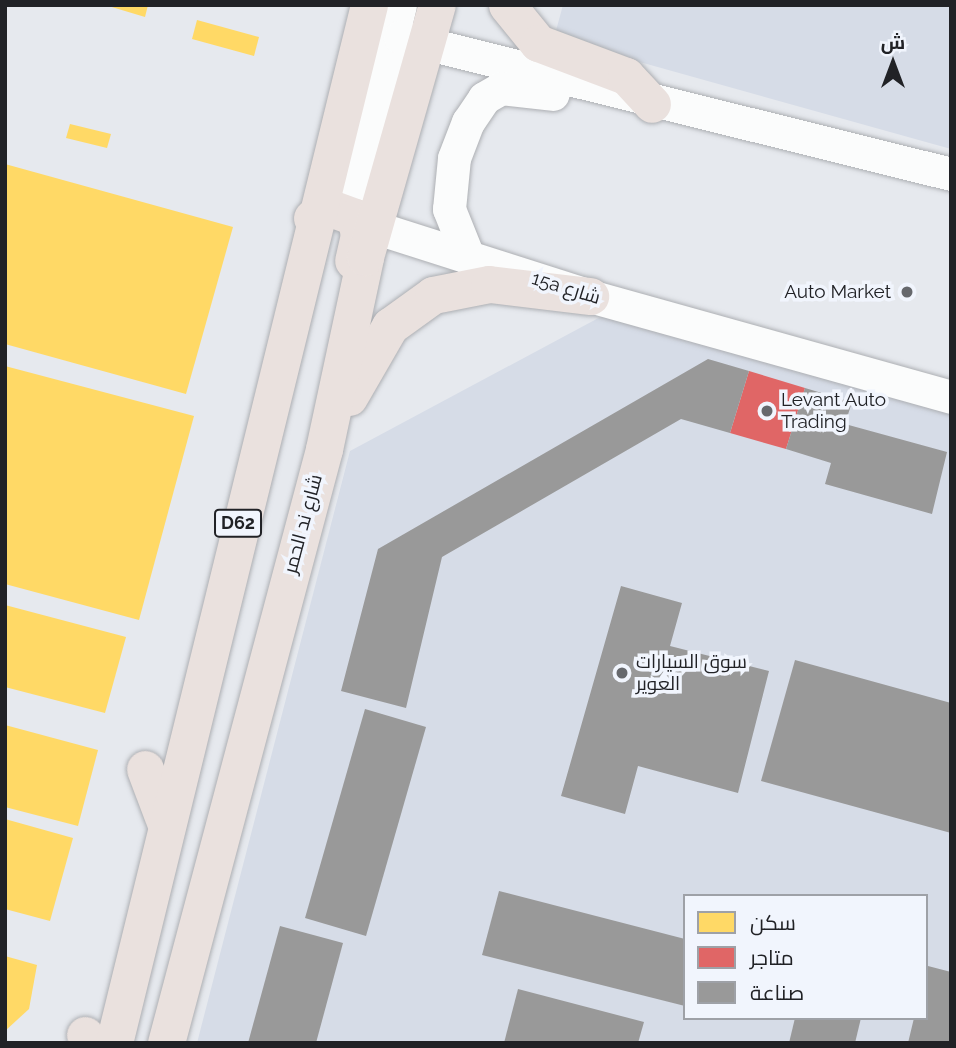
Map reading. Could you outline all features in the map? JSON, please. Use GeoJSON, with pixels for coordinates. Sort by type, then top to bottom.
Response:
{"type":"FeatureCollection","features":[{"type":"Feature","properties":{"kind":"main road","name":"D62"},"geometry":{"type":"LineString","coordinates":[[96,1040],[165,822],[312,218],[369,5]]}},
{"type":"Feature","properties":{"kind":"main road"},"geometry":{"type":"LineString","coordinates":[[400,5],[419,27],[652,104],[951,174]]}},
{"type":"Feature","properties":{"kind":"main road"},"geometry":{"type":"LineString","coordinates":[[507,5],[538,43],[626,76],[652,104]]}},
{"type":"Feature","properties":{"kind":"main road"},"geometry":{"type":"LineString","coordinates":[[358,52],[419,27]]}},
{"type":"Feature","properties":{"kind":"main road","name":"شارع ند الحمر"},"geometry":{"type":"LineString","coordinates":[[166,1043],[275,625],[324,449],[419,27]]}},
{"type":"Feature","properties":{"kind":"main road"},"geometry":{"type":"LineString","coordinates":[[469,259],[452,221],[450,183],[460,140],[484,98],[521,86],[592,102],[652,104]]}},
{"type":"Feature","properties":{"kind":"main road"},"geometry":{"type":"LineString","coordinates":[[275,625],[278,542],[359,235],[355,217],[339,208],[312,218]]}},
{"type":"Feature","properties":{"kind":"main road","name":"15a شارع"},"geometry":{"type":"LineString","coordinates":[[374,227],[590,296],[951,397]]}},
{"type":"Feature","properties":{"kind":"main road"},"geometry":{"type":"LineString","coordinates":[[324,449],[378,341],[420,301],[474,284],[590,296]]}},
{"type":"Feature","properties":{"kind":"main road"},"geometry":{"type":"LineString","coordinates":[[145,768],[165,822]]}},
{"type":"Feature","properties":{"kind":"shaded area"},"geometry":{"type":"Polygon","coordinates":[[[563,5],[951,5],[951,149],[554,38],[563,5]]]}},
{"type":"Feature","properties":{"kind":"shaded area","name":"سوق السيارات العوير"},"geometry":{"type":"Polygon","coordinates":[[[632,300],[951,385],[951,1043],[197,1043],[350,451],[632,300]]]}},
{"type":"Feature","properties":{"kind":"building: سكن"},"geometry":{"type":"Polygon","coordinates":[[[105,5],[148,5],[145,17],[105,5]]]}},
{"type":"Feature","properties":{"kind":"building: سكن"},"geometry":{"type":"Polygon","coordinates":[[[197,20],[259,37],[254,56],[192,39],[197,20]]]}},
{"type":"Feature","properties":{"kind":"building: سكن"},"geometry":{"type":"Polygon","coordinates":[[[70,124],[111,134],[107,148],[66,138],[70,124]]]}},
{"type":"Feature","properties":{"kind":"building: سكن"},"geometry":{"type":"Polygon","coordinates":[[[5,164],[233,227],[186,394],[5,344],[5,164]]]}},
{"type":"Feature","properties":{"kind":"building: سكن"},"geometry":{"type":"Polygon","coordinates":[[[5,366],[194,416],[139,620],[5,584],[5,366]]]}},
{"type":"Feature","properties":{"kind":"building: سكن"},"geometry":{"type":"Polygon","coordinates":[[[5,605],[126,637],[105,713],[5,687],[5,605]]]}},
{"type":"Feature","properties":{"kind":"building: سكن"},"geometry":{"type":"Polygon","coordinates":[[[5,725],[98,750],[78,826],[5,807],[5,725]]]}},
{"type":"Feature","properties":{"kind":"building: سكن"},"geometry":{"type":"Polygon","coordinates":[[[5,819],[73,838],[50,921],[5,909],[5,819]]]}},
{"type":"Feature","properties":{"kind":"building: سكن"},"geometry":{"type":"Polygon","coordinates":[[[5,956],[37,965],[29,1009],[5,1031],[5,956]]]}},
{"type":"Feature","properties":{"kind":"building: متاجر","name":"Levant Auto Trading"},"geometry":{"type":"Polygon","coordinates":[[[749,371],[805,388],[786,449],[730,433],[749,371]]]}},
{"type":"Feature","properties":{"kind":"building: صناعة"},"geometry":{"type":"Polygon","coordinates":[[[708,359],[749,371],[730,433],[681,419],[442,557],[406,708],[341,691],[378,549],[708,359]]]}},
{"type":"Feature","properties":{"kind":"building: صناعة"},"geometry":{"type":"Polygon","coordinates":[[[805,388],[852,402],[845,424],[947,452],[932,514],[825,484],[831,463],[786,449],[805,388]]]}},
{"type":"Feature","properties":{"kind":"building: صناعة"},"geometry":{"type":"Polygon","coordinates":[[[621,586],[682,603],[670,646],[769,671],[738,793],[638,766],[625,814],[561,796],[621,586]]]}},
{"type":"Feature","properties":{"kind":"building: صناعة"},"geometry":{"type":"Polygon","coordinates":[[[795,660],[951,703],[951,833],[761,781],[795,660]]]}},
{"type":"Feature","properties":{"kind":"building: صناعة"},"geometry":{"type":"Polygon","coordinates":[[[365,709],[426,727],[366,936],[305,918],[365,709]]]}},
{"type":"Feature","properties":{"kind":"building: صناعة"},"geometry":{"type":"Polygon","coordinates":[[[499,891],[683,938],[683,1005],[482,955],[499,891]]]}},
{"type":"Feature","properties":{"kind":"building: صناعة"},"geometry":{"type":"Polygon","coordinates":[[[280,926],[343,943],[316,1043],[248,1043],[280,926]]]}},
{"type":"Feature","properties":{"kind":"building: صناعة"},"geometry":{"type":"Polygon","coordinates":[[[928,966],[951,972],[951,1043],[908,1043],[914,1020],[928,1020],[928,966]]]}},
{"type":"Feature","properties":{"kind":"building: صناعة"},"geometry":{"type":"Polygon","coordinates":[[[518,989],[644,1022],[638,1043],[504,1043],[518,989]]]}},
{"type":"Feature","properties":{"kind":"building: صناعة"},"geometry":{"type":"Polygon","coordinates":[[[795,1020],[861,1020],[855,1043],[789,1043],[795,1020]]]}},
{"type":"Feature","properties":{"kind":"place","name":"Auto Market"},"geometry":{"type":"Point","coordinates":[907,292]}},
{"type":"Feature","properties":{"kind":"place","name":"Levant Auto Trading"},"geometry":{"type":"Point","coordinates":[767,411]}},
{"type":"Feature","properties":{"kind":"place","name":"سوق السيارات العوير"},"geometry":{"type":"Point","coordinates":[622,673]}}]}
